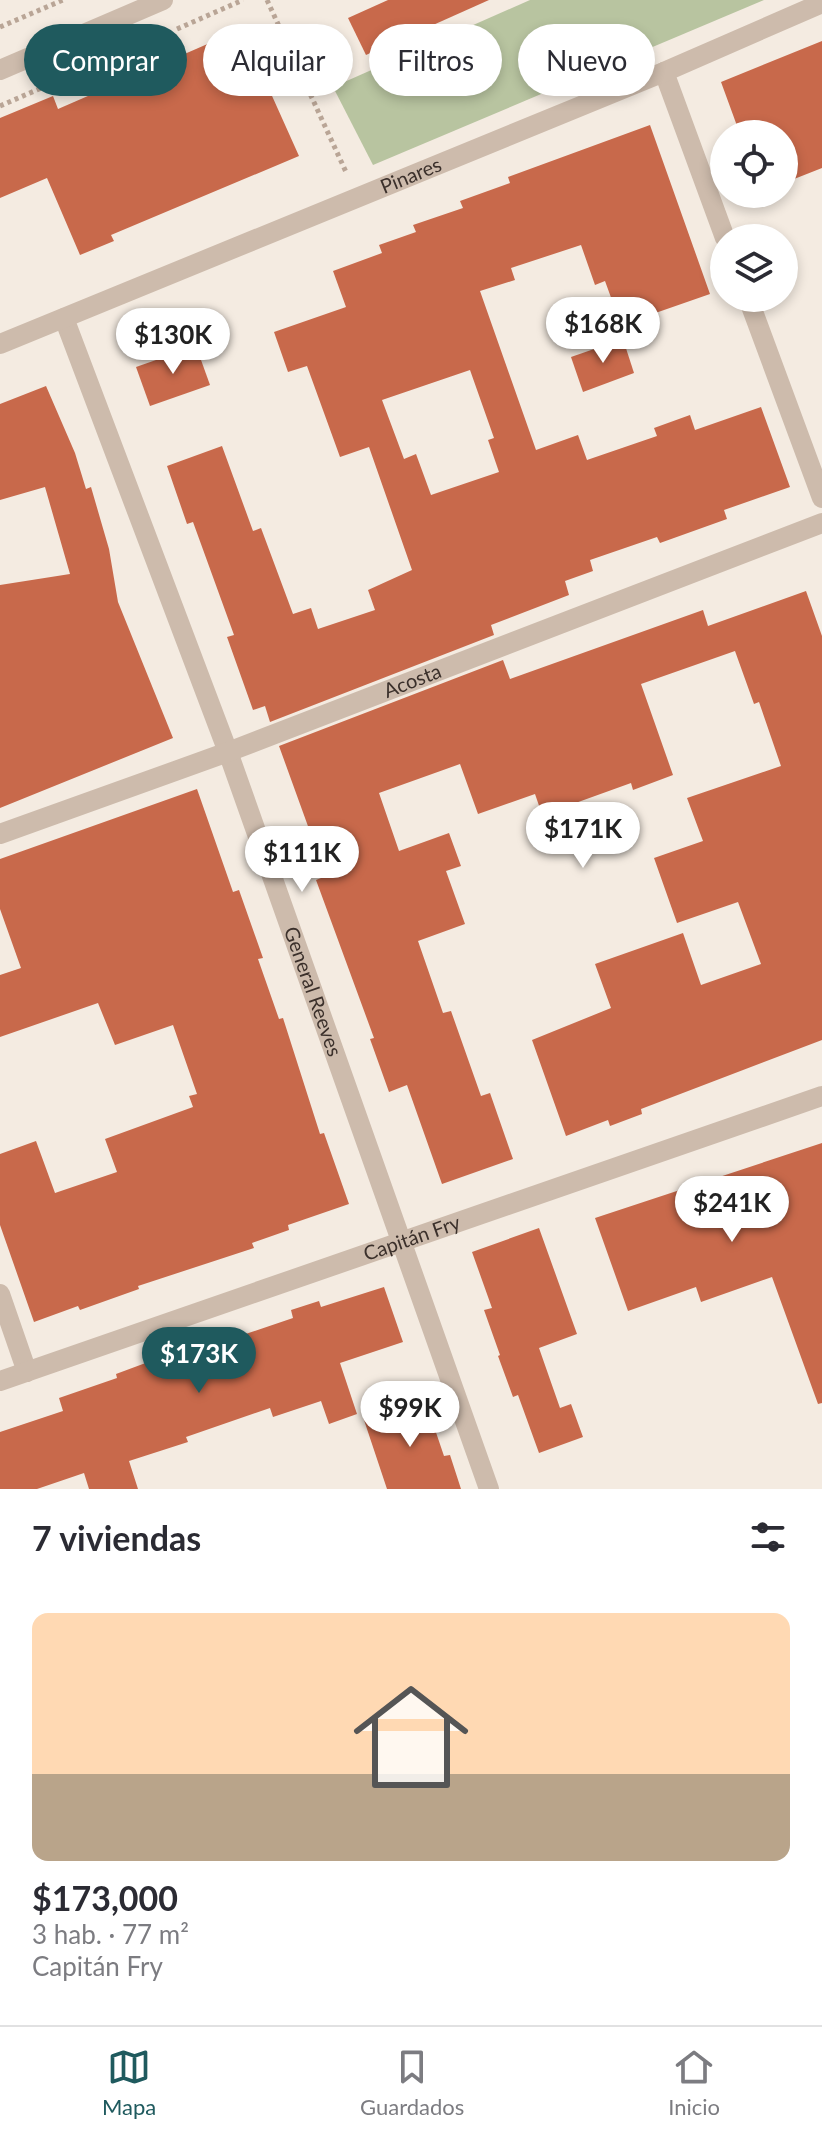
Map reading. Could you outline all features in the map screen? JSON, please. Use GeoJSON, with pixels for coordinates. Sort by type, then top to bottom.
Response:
{"type":"FeatureCollection","features":[{"type":"Feature","properties":{"kind":"street"},"geometry":{"type":"LineString","coordinates":[[0,70],[163,0]]}},
{"type":"Feature","properties":{"kind":"street","name":"Pinares"},"geometry":{"type":"LineString","coordinates":[[0,344],[664,72],[822,3]]}},
{"type":"Feature","properties":{"kind":"street"},"geometry":{"type":"LineString","coordinates":[[664,72],[720,224]]}},
{"type":"Feature","properties":{"kind":"street"},"geometry":{"type":"LineString","coordinates":[[753,312],[822,498]]}},
{"type":"Feature","properties":{"kind":"street","name":"General Reeves"},"geometry":{"type":"LineString","coordinates":[[64,318],[228,752],[489,1489]]}},
{"type":"Feature","properties":{"kind":"street","name":"Acosta"},"geometry":{"type":"LineString","coordinates":[[0,834],[228,752],[822,523]]}},
{"type":"Feature","properties":{"kind":"street","name":"Capitán Fry"},"geometry":{"type":"LineString","coordinates":[[0,1381],[822,1096]]}},
{"type":"Feature","properties":{"kind":"street"},"geometry":{"type":"LineString","coordinates":[[0,1294],[27,1372]]}},
{"type":"Feature","properties":{"kind":"path"},"geometry":{"type":"LineString","coordinates":[[0,27],[63,0]]}},
{"type":"Feature","properties":{"kind":"path"},"geometry":{"type":"LineString","coordinates":[[267,0],[358,198]]}},
{"type":"Feature","properties":{"kind":"green space"},"geometry":{"type":"Polygon","coordinates":[[[530,0],[764,0],[655,46],[655,24],[518,24],[518,96],[537,96],[373,165],[338,96],[353,96],[353,78],[369,71],[369,96],[502,96],[502,24],[476,24],[530,0]]]}},
{"type":"Feature","properties":{"kind":"building"},"geometry":{"type":"Polygon","coordinates":[[[388,0],[489,0],[435,24],[369,24],[369,54],[366,55],[348,18],[388,0]]]}},
{"type":"Feature","properties":{"kind":"building"},"geometry":{"type":"Polygon","coordinates":[[[822,41],[822,168],[798,177],[798,120],[735,120],[721,82],[822,41]]]}},
{"type":"Feature","properties":{"kind":"building"},"geometry":{"type":"Polygon","coordinates":[[[203,46],[203,96],[272,96],[299,156],[111,235],[114,241],[80,255],[47,178],[0,198],[0,118],[53,96],[58,109],[88,96],[187,96],[187,53],[203,46]]]}},
{"type":"Feature","properties":{"kind":"building"},"geometry":{"type":"Polygon","coordinates":[[[650,125],[710,294],[621,325],[605,281],[595,285],[581,245],[511,268],[515,280],[480,291],[536,450],[578,435],[587,460],[657,436],[654,428],[690,415],[695,430],[761,407],[790,487],[724,510],[727,519],[660,543],[657,537],[590,560],[593,571],[565,581],[569,595],[491,625],[494,635],[270,722],[265,706],[253,710],[227,637],[234,635],[193,522],[187,524],[167,466],[222,446],[253,531],[261,528],[293,614],[311,608],[318,629],[375,610],[368,590],[412,570],[369,447],[340,457],[307,366],[288,372],[274,332],[346,307],[333,271],[382,253],[379,245],[416,232],[413,225],[463,208],[460,201],[510,183],[508,177],[650,125]],[[470,370],[382,400],[404,459],[416,454],[431,495],[499,472],[488,440],[494,438],[470,370]]]}},
{"type":"Feature","properties":{"kind":"building"},"geometry":{"type":"Polygon","coordinates":[[[623,339],[634,373],[583,392],[571,357],[623,339]]]}},
{"type":"Feature","properties":{"kind":"building"},"geometry":{"type":"Polygon","coordinates":[[[196,346],[210,385],[150,406],[136,367],[196,346]]]}},
{"type":"Feature","properties":{"kind":"building"},"geometry":{"type":"Polygon","coordinates":[[[46,386],[75,453],[86,489],[91,487],[109,549],[118,602],[173,738],[0,808],[0,585],[70,574],[45,487],[0,500],[0,404],[46,386]]]}},
{"type":"Feature","properties":{"kind":"building"},"geometry":{"type":"Polygon","coordinates":[[[806,591],[822,636],[822,1040],[641,1109],[642,1114],[610,1126],[608,1120],[566,1136],[532,1040],[611,1008],[595,964],[683,933],[701,985],[761,964],[738,902],[677,923],[654,858],[703,841],[687,798],[781,766],[759,702],[754,704],[735,651],[641,684],[673,775],[633,790],[631,783],[570,805],[574,816],[546,826],[535,794],[478,814],[460,764],[379,793],[399,851],[449,833],[461,866],[446,871],[465,924],[418,941],[443,1013],[451,1011],[481,1096],[490,1093],[513,1159],[442,1184],[407,1085],[389,1092],[370,1039],[374,1038],[316,880],[326,876],[279,746],[503,660],[510,679],[703,610],[708,626],[806,591]]]}},
{"type":"Feature","properties":{"kind":"building"},"geometry":{"type":"Polygon","coordinates":[[[197,789],[233,892],[239,890],[263,958],[258,959],[279,1019],[283,1018],[320,1134],[324,1133],[349,1204],[288,1225],[289,1230],[252,1243],[254,1248],[138,1286],[139,1289],[80,1310],[78,1306],[34,1322],[0,1225],[0,1154],[36,1141],[55,1193],[117,1172],[105,1139],[193,1107],[189,1096],[197,1094],[173,1025],[115,1045],[98,1003],[0,1037],[0,975],[21,968],[0,909],[0,859],[197,789]]]}},
{"type":"Feature","properties":{"kind":"building"},"geometry":{"type":"Polygon","coordinates":[[[822,1143],[822,1403],[818,1404],[772,1277],[701,1302],[696,1287],[628,1311],[595,1218],[822,1143]]]}},
{"type":"Feature","properties":{"kind":"building"},"geometry":{"type":"Polygon","coordinates":[[[539,1228],[577,1334],[539,1348],[560,1408],[571,1404],[583,1437],[539,1453],[518,1395],[513,1397],[498,1356],[484,1310],[492,1308],[472,1252],[539,1228]]]}},
{"type":"Feature","properties":{"kind":"building"},"geometry":{"type":"Polygon","coordinates":[[[384,1287],[403,1342],[340,1363],[357,1414],[329,1424],[321,1401],[273,1417],[270,1408],[186,1437],[188,1442],[129,1461],[138,1489],[89,1489],[84,1473],[37,1489],[0,1489],[0,1432],[63,1411],[59,1398],[117,1378],[116,1374],[202,1342],[204,1348],[293,1318],[291,1310],[319,1301],[321,1307],[384,1287]]]}},
{"type":"Feature","properties":{"kind":"building"},"geometry":{"type":"Polygon","coordinates":[[[424,1397],[444,1456],[450,1455],[461,1489],[387,1489],[363,1417],[424,1397]]]}}]}
